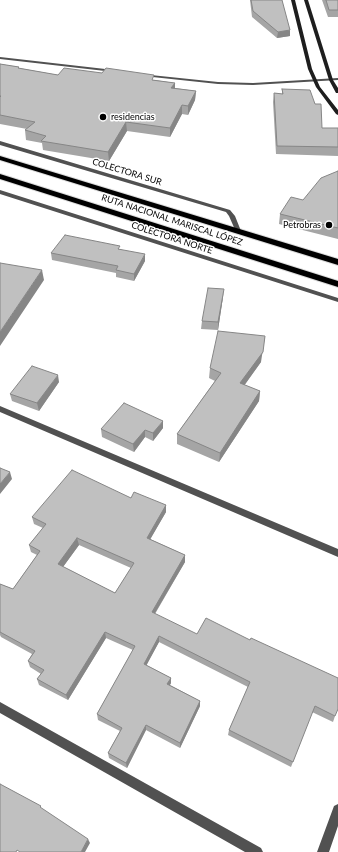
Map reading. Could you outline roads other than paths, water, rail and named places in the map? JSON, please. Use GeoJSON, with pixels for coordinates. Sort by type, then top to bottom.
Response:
{"type":"FeatureCollection","features":[{"type":"Feature","properties":{"kind":"highway","name":"RUTA NACIONAL MARISCAL LÓPEZ"},"geometry":{"type":"LineString","coordinates":[[0,158],[338,262]]}},
{"type":"Feature","properties":{"kind":"highway","name":"RUTA NACIONAL MARISCAL LÓPEZ"},"geometry":{"type":"LineString","coordinates":[[0,176],[338,284]]}},
{"type":"Feature","properties":{"kind":"main road"},"geometry":{"type":"LineString","coordinates":[[292,0],[310,69],[318,87],[338,112]]}},
{"type":"Feature","properties":{"kind":"main road"},"geometry":{"type":"LineString","coordinates":[[306,0],[330,80],[338,92]]}},
{"type":"Feature","properties":{"kind":"street"},"geometry":{"type":"LineString","coordinates":[[0,58],[123,72]]}},
{"type":"Feature","properties":{"kind":"street"},"geometry":{"type":"LineString","coordinates":[[139,74],[218,83],[253,84],[338,79]]}},
{"type":"Feature","properties":{"kind":"street","name":"COLECTORA SUR"},"geometry":{"type":"LineString","coordinates":[[0,143],[228,211],[232,216],[238,231]]}},
{"type":"Feature","properties":{"kind":"street","name":"COLECTORA NORTE"},"geometry":{"type":"LineString","coordinates":[[0,192],[338,300]]}},
{"type":"Feature","properties":{"kind":"street"},"geometry":{"type":"LineString","coordinates":[[0,409],[338,553]]}},
{"type":"Feature","properties":{"kind":"street"},"geometry":{"type":"LineString","coordinates":[[0,707],[257,852]]}},
{"type":"Feature","properties":{"kind":"street"},"geometry":{"type":"LineString","coordinates":[[323,852],[338,810]]}},
{"type":"Feature","properties":{"kind":"place","name":"residencias"},"geometry":{"type":"Point","coordinates":[103,117]}},
{"type":"Feature","properties":{"kind":"place","name":"Petrobras"},"geometry":{"type":"Point","coordinates":[329,225]}}]}
